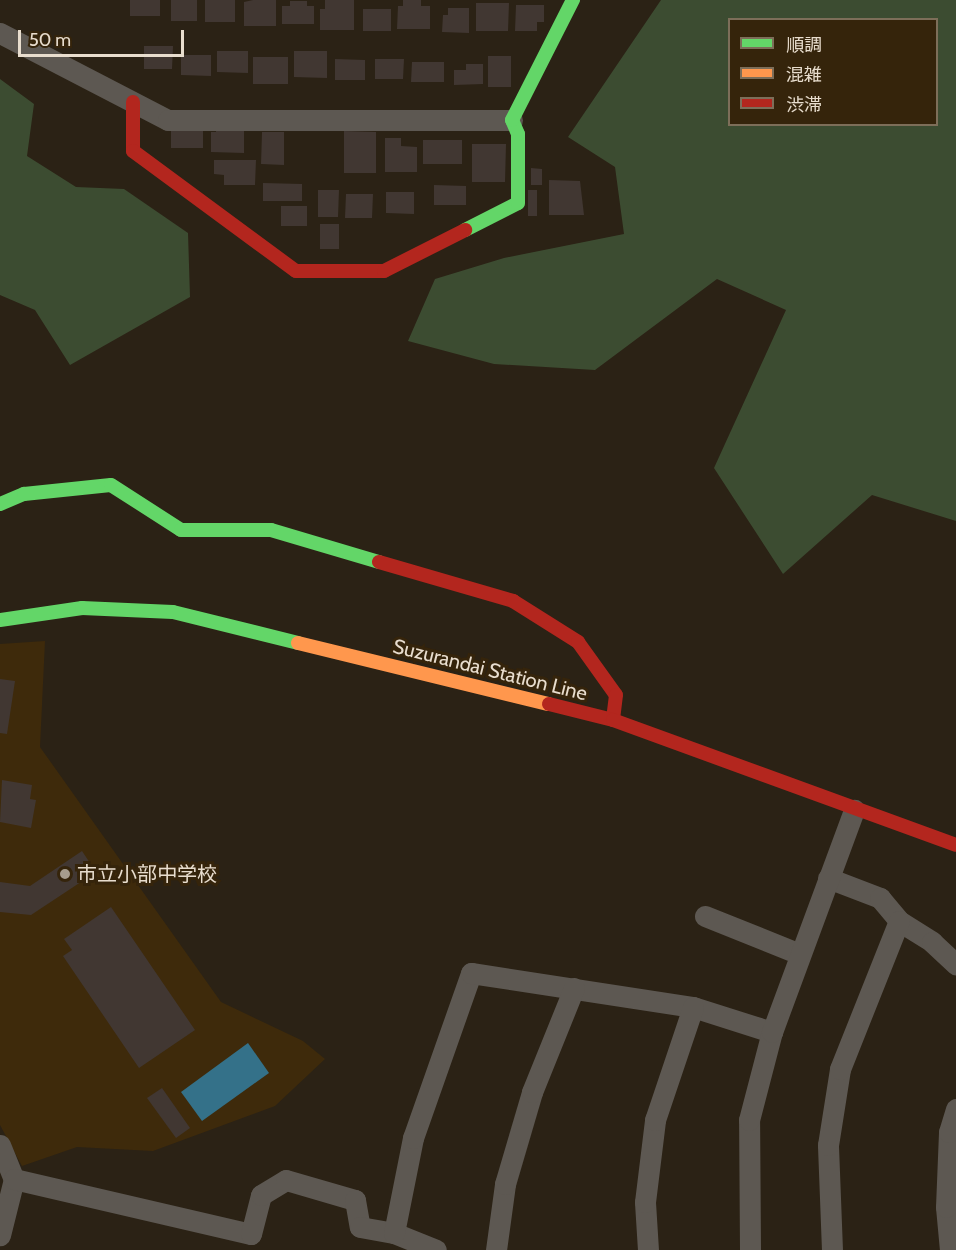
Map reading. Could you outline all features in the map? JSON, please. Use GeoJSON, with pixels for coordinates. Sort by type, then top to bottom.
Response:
{"type":"FeatureCollection","features":[{"type":"Feature","properties":{"kind":"street"},"geometry":{"type":"LineString","coordinates":[[512,120],[573,0]]}},
{"type":"Feature","properties":{"kind":"street"},"geometry":{"type":"LineString","coordinates":[[0,33],[168,120],[512,120]]}},
{"type":"Feature","properties":{"kind":"street"},"geometry":{"type":"LineString","coordinates":[[133,102],[133,151],[296,271],[384,271],[518,203],[518,134],[512,120]]}},
{"type":"Feature","properties":{"kind":"street"},"geometry":{"type":"LineString","coordinates":[[0,504],[24,494],[111,485],[182,530],[271,530],[513,601],[578,642],[616,695],[613,720]]}},
{"type":"Feature","properties":{"kind":"street","name":"Suzurandai Station Line"},"geometry":{"type":"LineString","coordinates":[[0,620],[82,608],[173,612],[613,720],[854,810],[956,845]]}},
{"type":"Feature","properties":{"kind":"street"},"geometry":{"type":"LineString","coordinates":[[750,1250],[747,1206],[749,1119],[772,1032],[854,810]]}},
{"type":"Feature","properties":{"kind":"street"},"geometry":{"type":"LineString","coordinates":[[828,878],[880,898],[899,921],[932,942],[956,964]]}},
{"type":"Feature","properties":{"kind":"street"},"geometry":{"type":"LineString","coordinates":[[705,916],[800,954]]}},
{"type":"Feature","properties":{"kind":"street"},"geometry":{"type":"LineString","coordinates":[[832,1250],[828,1144],[840,1069],[899,921]]}},
{"type":"Feature","properties":{"kind":"street"},"geometry":{"type":"LineString","coordinates":[[394,1233],[413,1138],[471,973],[693,1008],[772,1032]]}},
{"type":"Feature","properties":{"kind":"street"},"geometry":{"type":"LineString","coordinates":[[496,1250],[505,1184],[532,1092],[574,988]]}},
{"type":"Feature","properties":{"kind":"street"},"geometry":{"type":"LineString","coordinates":[[648,1250],[645,1202],[655,1120],[693,1008]]}},
{"type":"Feature","properties":{"kind":"street"},"geometry":{"type":"LineString","coordinates":[[950,1250],[947,1175],[949,1132],[956,1108]]}},
{"type":"Feature","properties":{"kind":"street"},"geometry":{"type":"LineString","coordinates":[[0,1146],[14,1179],[0,1235]]}},
{"type":"Feature","properties":{"kind":"street"},"geometry":{"type":"LineString","coordinates":[[14,1179],[251,1234],[261,1195],[286,1180],[356,1200],[360,1227],[394,1233],[435,1250]]}},
{"type":"Feature","properties":{"kind":"shaded area","name":"市立小部中学校"},"geometry":{"type":"Polygon","coordinates":[[[45,641],[40,747],[221,1002],[303,1041],[325,1059],[275,1106],[153,1151],[77,1147],[22,1166],[0,1125],[0,644],[45,641]]]}},
{"type":"Feature","properties":{"kind":"green space"},"geometry":{"type":"Polygon","coordinates":[[[661,0],[956,0],[956,521],[872,495],[783,574],[714,468],[786,310],[717,279],[595,370],[494,364],[408,341],[435,279],[504,258],[624,234],[615,167],[568,137],[661,0]]]}},
{"type":"Feature","properties":{"kind":"green space"},"geometry":{"type":"Polygon","coordinates":[[[0,79],[34,104],[27,156],[76,187],[124,189],[188,233],[190,297],[70,365],[35,310],[0,295],[0,79]]]}},
{"type":"Feature","properties":{"kind":"water"},"geometry":{"type":"Polygon","coordinates":[[[248,1043],[269,1073],[202,1121],[181,1092],[248,1043]]]}},
{"type":"Feature","properties":{"kind":"building"},"geometry":{"type":"Polygon","coordinates":[[[130,0],[160,0],[160,16],[130,16],[130,0]]]}},
{"type":"Feature","properties":{"kind":"building"},"geometry":{"type":"Polygon","coordinates":[[[171,0],[197,0],[197,21],[171,21],[171,0]]]}},
{"type":"Feature","properties":{"kind":"building"},"geometry":{"type":"Polygon","coordinates":[[[205,0],[235,0],[235,22],[205,22],[205,0]]]}},
{"type":"Feature","properties":{"kind":"building"},"geometry":{"type":"Polygon","coordinates":[[[276,0],[276,26],[244,26],[244,2],[276,0]]]}},
{"type":"Feature","properties":{"kind":"building"},"geometry":{"type":"Polygon","coordinates":[[[325,0],[354,0],[354,30],[320,30],[320,9],[325,9],[325,0]]]}},
{"type":"Feature","properties":{"kind":"building"},"geometry":{"type":"Polygon","coordinates":[[[403,0],[421,0],[421,6],[430,6],[430,29],[397,29],[398,6],[403,6],[403,0]]]}},
{"type":"Feature","properties":{"kind":"building"},"geometry":{"type":"Polygon","coordinates":[[[290,1],[307,1],[307,6],[314,6],[314,24],[282,24],[282,6],[290,6],[290,1]]]}},
{"type":"Feature","properties":{"kind":"building"},"geometry":{"type":"Polygon","coordinates":[[[476,3],[509,3],[508,31],[476,31],[476,3]]]}},
{"type":"Feature","properties":{"kind":"building"},"geometry":{"type":"Polygon","coordinates":[[[516,5],[544,5],[544,22],[537,22],[537,31],[515,31],[516,5]]]}},
{"type":"Feature","properties":{"kind":"building"},"geometry":{"type":"Polygon","coordinates":[[[448,8],[469,8],[469,33],[442,32],[443,15],[448,15],[448,8]]]}},
{"type":"Feature","properties":{"kind":"building"},"geometry":{"type":"Polygon","coordinates":[[[363,9],[391,9],[391,31],[363,31],[363,9]]]}},
{"type":"Feature","properties":{"kind":"building"},"geometry":{"type":"Polygon","coordinates":[[[144,46],[173,46],[172,69],[144,69],[144,46]]]}},
{"type":"Feature","properties":{"kind":"building"},"geometry":{"type":"Polygon","coordinates":[[[217,51],[248,51],[248,73],[217,72],[217,51]]]}},
{"type":"Feature","properties":{"kind":"building"},"geometry":{"type":"Polygon","coordinates":[[[294,51],[327,51],[327,78],[294,77],[294,51]]]}},
{"type":"Feature","properties":{"kind":"building"},"geometry":{"type":"Polygon","coordinates":[[[181,55],[211,55],[211,76],[181,75],[181,55]]]}},
{"type":"Feature","properties":{"kind":"building"},"geometry":{"type":"Polygon","coordinates":[[[488,56],[511,56],[511,87],[488,87],[488,56]]]}},
{"type":"Feature","properties":{"kind":"building"},"geometry":{"type":"Polygon","coordinates":[[[253,57],[288,57],[288,84],[253,84],[253,57]]]}},
{"type":"Feature","properties":{"kind":"building"},"geometry":{"type":"Polygon","coordinates":[[[335,59],[365,60],[365,80],[335,80],[335,59]]]}},
{"type":"Feature","properties":{"kind":"building"},"geometry":{"type":"Polygon","coordinates":[[[375,59],[404,59],[403,79],[375,79],[375,59]]]}},
{"type":"Feature","properties":{"kind":"building"},"geometry":{"type":"Polygon","coordinates":[[[412,62],[444,62],[444,82],[411,82],[412,62]]]}},
{"type":"Feature","properties":{"kind":"building"},"geometry":{"type":"Polygon","coordinates":[[[466,64],[483,64],[483,84],[454,85],[454,70],[466,70],[466,64]]]}},
{"type":"Feature","properties":{"kind":"building"},"geometry":{"type":"Polygon","coordinates":[[[216,126],[244,126],[244,153],[211,152],[211,132],[216,132],[216,126]]]}},
{"type":"Feature","properties":{"kind":"building"},"geometry":{"type":"Polygon","coordinates":[[[171,127],[203,128],[203,148],[171,148],[171,127]]]}},
{"type":"Feature","properties":{"kind":"building"},"geometry":{"type":"Polygon","coordinates":[[[344,131],[376,132],[376,173],[344,173],[344,131]]]}},
{"type":"Feature","properties":{"kind":"building"},"geometry":{"type":"Polygon","coordinates":[[[262,132],[284,132],[284,165],[261,164],[262,132]]]}},
{"type":"Feature","properties":{"kind":"building"},"geometry":{"type":"Polygon","coordinates":[[[385,138],[401,138],[401,146],[417,147],[417,172],[385,172],[385,138]]]}},
{"type":"Feature","properties":{"kind":"building"},"geometry":{"type":"Polygon","coordinates":[[[423,140],[462,140],[462,164],[423,164],[423,140]]]}},
{"type":"Feature","properties":{"kind":"building"},"geometry":{"type":"Polygon","coordinates":[[[472,144],[506,144],[505,182],[472,182],[472,144]]]}},
{"type":"Feature","properties":{"kind":"building"},"geometry":{"type":"Polygon","coordinates":[[[214,160],[256,160],[255,185],[224,185],[224,175],[214,174],[214,160]]]}},
{"type":"Feature","properties":{"kind":"building"},"geometry":{"type":"Polygon","coordinates":[[[531,168],[542,169],[542,185],[531,185],[531,168]]]}},
{"type":"Feature","properties":{"kind":"building"},"geometry":{"type":"Polygon","coordinates":[[[549,180],[580,181],[584,215],[549,215],[549,180]]]}},
{"type":"Feature","properties":{"kind":"building"},"geometry":{"type":"Polygon","coordinates":[[[263,183],[302,184],[302,201],[263,201],[263,183]]]}},
{"type":"Feature","properties":{"kind":"building"},"geometry":{"type":"Polygon","coordinates":[[[434,185],[466,186],[466,205],[434,205],[434,185]]]}},
{"type":"Feature","properties":{"kind":"building"},"geometry":{"type":"Polygon","coordinates":[[[318,190],[339,190],[338,217],[318,217],[318,190]]]}},
{"type":"Feature","properties":{"kind":"building"},"geometry":{"type":"Polygon","coordinates":[[[528,190],[537,190],[537,216],[528,216],[528,190]]]}},
{"type":"Feature","properties":{"kind":"building"},"geometry":{"type":"Polygon","coordinates":[[[386,192],[414,192],[414,214],[386,213],[386,192]]]}},
{"type":"Feature","properties":{"kind":"building"},"geometry":{"type":"Polygon","coordinates":[[[346,194],[373,194],[372,218],[345,218],[346,194]]]}},
{"type":"Feature","properties":{"kind":"building"},"geometry":{"type":"Polygon","coordinates":[[[281,206],[307,206],[307,226],[281,226],[281,206]]]}},
{"type":"Feature","properties":{"kind":"building"},"geometry":{"type":"Polygon","coordinates":[[[320,224],[339,224],[339,249],[320,249],[320,224]]]}},
{"type":"Feature","properties":{"kind":"building"},"geometry":{"type":"Polygon","coordinates":[[[0,679],[15,681],[7,734],[0,733],[0,679]]]}},
{"type":"Feature","properties":{"kind":"building"},"geometry":{"type":"Polygon","coordinates":[[[2,780],[32,785],[30,799],[36,800],[31,828],[0,822],[2,780]]]}},
{"type":"Feature","properties":{"kind":"building"},"geometry":{"type":"Polygon","coordinates":[[[82,851],[96,872],[31,915],[0,912],[0,882],[30,886],[82,851]]]}},
{"type":"Feature","properties":{"kind":"building"},"geometry":{"type":"Polygon","coordinates":[[[111,907],[195,1030],[139,1068],[63,956],[72,950],[64,939],[111,907]]]}},
{"type":"Feature","properties":{"kind":"building"},"geometry":{"type":"Polygon","coordinates":[[[162,1088],[190,1128],[176,1138],[147,1098],[162,1088]]]}},
{"type":"Feature","properties":{"kind":"traffic: fast"},"geometry":{"type":"LineString","coordinates":[[465,230],[518,203],[518,134],[512,120],[573,0]]}},
{"type":"Feature","properties":{"kind":"traffic: fast"},"geometry":{"type":"LineString","coordinates":[[0,504],[24,494],[111,485],[181,530],[271,530],[379,562]]}},
{"type":"Feature","properties":{"kind":"traffic: fast"},"geometry":{"type":"LineString","coordinates":[[0,620],[82,608],[173,612],[298,643]]}},
{"type":"Feature","properties":{"kind":"traffic: slow"},"geometry":{"type":"LineString","coordinates":[[298,643],[549,704]]}},
{"type":"Feature","properties":{"kind":"traffic: jam"},"geometry":{"type":"LineString","coordinates":[[133,102],[133,151],[296,271],[384,271],[465,230]]}},
{"type":"Feature","properties":{"kind":"traffic: jam"},"geometry":{"type":"LineString","coordinates":[[379,562],[513,601],[578,642],[616,695],[613,720]]}},
{"type":"Feature","properties":{"kind":"traffic: jam"},"geometry":{"type":"LineString","coordinates":[[549,704],[613,720],[956,845]]}},
{"type":"Feature","properties":{"kind":"place","name":"市立小部中学校"},"geometry":{"type":"Point","coordinates":[65,874]}}]}
